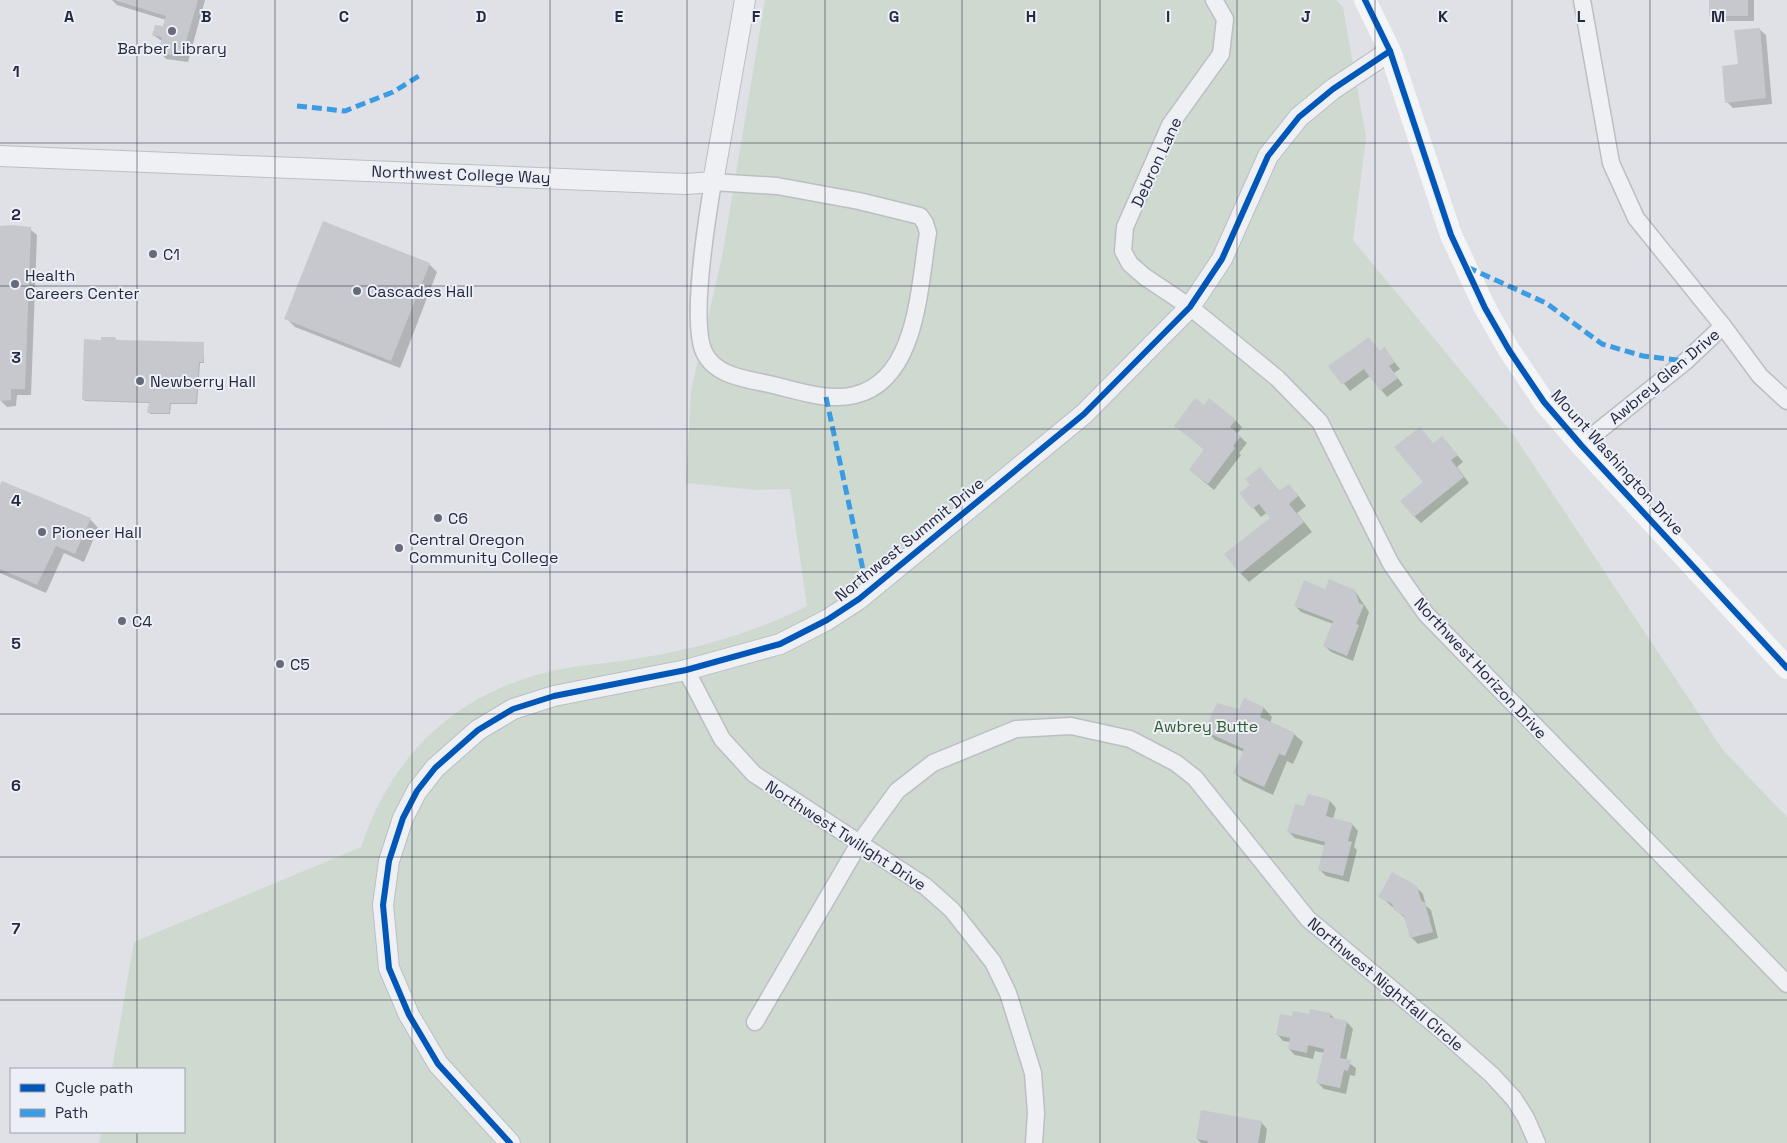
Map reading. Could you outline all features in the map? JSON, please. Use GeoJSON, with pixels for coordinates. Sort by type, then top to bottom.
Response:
{"type":"FeatureCollection","features":[{"type":"Feature","properties":{"kind":"main road","name":"Mount Washington Drive"},"geometry":{"type":"LineString","coordinates":[[1365,0],[1390,51],[1451,235],[1485,308],[1509,350],[1544,402],[1581,445],[1787,668]]}},
{"type":"Feature","properties":{"kind":"street"},"geometry":{"type":"LineString","coordinates":[[713,182],[745,0]]}},
{"type":"Feature","properties":{"kind":"street","name":"Debron Lane"},"geometry":{"type":"LineString","coordinates":[[1190,306],[1130,264],[1123,251],[1124,235],[1170,125],[1221,54],[1225,19],[1214,0]]}},
{"type":"Feature","properties":{"kind":"street"},"geometry":{"type":"LineString","coordinates":[[1582,0],[1610,164],[1636,218],[1723,326],[1760,376],[1787,401]]}},
{"type":"Feature","properties":{"kind":"street","name":"Northwest Summit Drive"},"geometry":{"type":"LineString","coordinates":[[510,1143],[438,1064],[408,1014],[389,968],[383,905],[389,861],[402,818],[417,791],[436,768],[478,730],[513,709],[554,696],[686,670],[780,644],[828,620],[859,600],[1084,414],[1190,306],[1222,259],[1268,156],[1299,117],[1333,90],[1390,51]]}},
{"type":"Feature","properties":{"kind":"street","name":"Northwest College Way"},"geometry":{"type":"LineString","coordinates":[[0,156],[686,184],[713,182],[777,186],[859,201],[920,216],[925,223],[928,233],[911,335],[895,369],[878,386],[855,396],[826,397],[739,378],[709,361],[703,350],[700,335],[699,294],[713,182]]}},
{"type":"Feature","properties":{"kind":"street","name":"Northwest Horizon Drive"},"geometry":{"type":"LineString","coordinates":[[1190,306],[1277,378],[1320,422],[1391,564],[1426,614],[1787,984]]}},
{"type":"Feature","properties":{"kind":"street","name":"Awbrey Glen Drive"},"geometry":{"type":"LineString","coordinates":[[1581,445],[1686,362],[1723,326]]}},
{"type":"Feature","properties":{"kind":"street","name":"Northwest Twilight Drive"},"geometry":{"type":"LineString","coordinates":[[686,670],[722,739],[736,757],[774,789],[860,842],[925,886],[952,910],[993,962],[1008,993],[1033,1073],[1036,1113],[1034,1143]]}},
{"type":"Feature","properties":{"kind":"street","name":"Northwest Nightfall Circle"},"geometry":{"type":"LineString","coordinates":[[755,1022],[860,842],[897,791],[933,763],[1016,729],[1071,726],[1130,739],[1176,763],[1195,778],[1308,920],[1447,1035],[1492,1075],[1514,1099],[1526,1118],[1537,1143]]}},
{"type":"Feature","properties":{"kind":"green space","name":"Awbrey Butte"},"geometry":{"type":"Polygon","coordinates":[[[765,0],[1336,0],[1343,7],[1366,137],[1353,240],[1513,434],[1723,750],[1787,817],[1787,1143],[99,1143],[101,1133],[185,1133],[185,1068],[112,1068],[134,942],[361,847],[389,785],[408,759],[429,735],[454,715],[481,698],[511,684],[555,670],[679,651],[723,639],[787,616],[807,606],[790,489],[756,490],[686,483],[691,390],[722,257],[765,0]]]}},
{"type":"Feature","properties":{"kind":"building","name":"Barber Library"},"geometry":{"type":"Polygon","coordinates":[[[114,0],[198,0],[182,56],[158,53],[162,37],[152,35],[155,25],[163,26],[166,16],[114,0]]]}},
{"type":"Feature","properties":{"kind":"building"},"geometry":{"type":"Polygon","coordinates":[[[1709,0],[1748,0],[1748,16],[1709,16],[1709,0]]]}},
{"type":"Feature","properties":{"kind":"building"},"geometry":{"type":"Polygon","coordinates":[[[1760,28],[1766,98],[1725,103],[1722,66],[1738,64],[1734,30],[1760,28]]]}},
{"type":"Feature","properties":{"kind":"building","name":"Cascades Hall"},"geometry":{"type":"Polygon","coordinates":[[[323,221],[430,263],[391,361],[284,319],[323,221]]]}},
{"type":"Feature","properties":{"kind":"building","name":"Health Careers Center"},"geometry":{"type":"Polygon","coordinates":[[[0,226],[31,227],[25,389],[11,389],[11,400],[0,401],[0,226]]]}},
{"type":"Feature","properties":{"kind":"building","name":"Newberry Hall"},"geometry":{"type":"Polygon","coordinates":[[[101,337],[115,337],[116,340],[204,342],[203,362],[199,362],[196,403],[170,403],[169,413],[147,413],[149,402],[82,400],[84,339],[101,340],[101,337]]]}},
{"type":"Feature","properties":{"kind":"building"},"geometry":{"type":"Polygon","coordinates":[[[1369,337],[1379,351],[1385,347],[1395,362],[1389,366],[1398,378],[1380,391],[1364,369],[1342,385],[1328,366],[1369,337]]]}},
{"type":"Feature","properties":{"kind":"building"},"geometry":{"type":"Polygon","coordinates":[[[1195,398],[1204,405],[1209,398],[1236,420],[1230,427],[1241,436],[1233,446],[1235,448],[1208,484],[1189,470],[1204,449],[1174,426],[1195,398]]]}},
{"type":"Feature","properties":{"kind":"building"},"geometry":{"type":"Polygon","coordinates":[[[1420,427],[1433,443],[1442,436],[1458,455],[1451,460],[1464,477],[1414,517],[1400,501],[1423,482],[1394,447],[1420,427]]]}},
{"type":"Feature","properties":{"kind":"building"},"geometry":{"type":"Polygon","coordinates":[[[1260,467],[1279,491],[1289,484],[1298,496],[1289,504],[1304,522],[1240,574],[1224,554],[1270,518],[1259,504],[1252,509],[1239,493],[1250,485],[1245,479],[1260,467]]]}},
{"type":"Feature","properties":{"kind":"building","name":"Pioneer Hall"},"geometry":{"type":"Polygon","coordinates":[[[2,481],[91,518],[75,554],[56,546],[37,585],[0,569],[0,485],[2,481]]]}},
{"type":"Feature","properties":{"kind":"building"},"geometry":{"type":"Polygon","coordinates":[[[1329,579],[1355,590],[1359,603],[1364,605],[1356,624],[1359,625],[1347,656],[1323,646],[1333,621],[1294,606],[1304,580],[1325,589],[1329,579]]]}},
{"type":"Feature","properties":{"kind":"building"},"geometry":{"type":"Polygon","coordinates":[[[1244,698],[1264,707],[1260,717],[1295,733],[1285,756],[1279,754],[1264,787],[1233,773],[1244,749],[1204,731],[1217,703],[1239,709],[1244,698]]]}},
{"type":"Feature","properties":{"kind":"building"},"geometry":{"type":"Polygon","coordinates":[[[1308,794],[1330,800],[1326,816],[1353,823],[1348,841],[1352,842],[1343,876],[1318,870],[1325,842],[1287,832],[1295,804],[1304,806],[1308,794]]]}},
{"type":"Feature","properties":{"kind":"building"},"geometry":{"type":"Polygon","coordinates":[[[1392,872],[1417,886],[1421,900],[1425,903],[1433,932],[1410,938],[1404,916],[1394,910],[1392,904],[1378,897],[1392,872]]]}},
{"type":"Feature","properties":{"kind":"building"},"geometry":{"type":"Polygon","coordinates":[[[1310,1009],[1331,1013],[1330,1017],[1347,1021],[1340,1058],[1351,1060],[1348,1071],[1344,1070],[1340,1088],[1316,1083],[1324,1049],[1308,1045],[1307,1053],[1288,1049],[1290,1038],[1276,1035],[1280,1014],[1292,1016],[1293,1011],[1309,1014],[1310,1009]]]}},
{"type":"Feature","properties":{"kind":"building"},"geometry":{"type":"Polygon","coordinates":[[[1201,1110],[1262,1121],[1258,1143],[1207,1143],[1208,1141],[1196,1139],[1201,1110]]]}},
{"type":"Feature","properties":{"kind":"marked path"},"geometry":{"type":"LineString","coordinates":[[297,106],[345,111],[393,92],[419,76]]}},
{"type":"Feature","properties":{"kind":"marked path"},"geometry":{"type":"LineString","coordinates":[[1467,267],[1546,303],[1602,344],[1643,356],[1686,361]]}},
{"type":"Feature","properties":{"kind":"marked path"},"geometry":{"type":"LineString","coordinates":[[826,397],[868,593]]}},
{"type":"Feature","properties":{"kind":"cycle path"},"geometry":{"type":"LineString","coordinates":[[1365,0],[1390,51],[1451,235],[1485,308],[1509,350],[1544,402],[1581,445],[1787,668]]}},
{"type":"Feature","properties":{"kind":"cycle path"},"geometry":{"type":"LineString","coordinates":[[510,1143],[438,1064],[409,1015],[389,968],[383,905],[389,861],[403,818],[417,791],[435,768],[478,730],[513,709],[554,696],[686,670],[780,644],[827,620],[859,599],[1084,414],[1190,307],[1222,259],[1268,156],[1299,117],[1333,89],[1390,51]]}},
{"type":"Feature","properties":{"kind":"place","name":"Barber Library"},"geometry":{"type":"Point","coordinates":[172,31]}},
{"type":"Feature","properties":{"kind":"place","name":"C1"},"geometry":{"type":"Point","coordinates":[153,254]}},
{"type":"Feature","properties":{"kind":"place","name":"Health Careers Center"},"geometry":{"type":"Point","coordinates":[15,284]}},
{"type":"Feature","properties":{"kind":"place","name":"Cascades Hall"},"geometry":{"type":"Point","coordinates":[357,291]}},
{"type":"Feature","properties":{"kind":"place","name":"Newberry Hall"},"geometry":{"type":"Point","coordinates":[140,381]}},
{"type":"Feature","properties":{"kind":"place","name":"C6"},"geometry":{"type":"Point","coordinates":[438,518]}},
{"type":"Feature","properties":{"kind":"place","name":"Pioneer Hall"},"geometry":{"type":"Point","coordinates":[42,532]}},
{"type":"Feature","properties":{"kind":"place","name":"Central Oregon Community College"},"geometry":{"type":"Point","coordinates":[399,548]}},
{"type":"Feature","properties":{"kind":"place","name":"C4"},"geometry":{"type":"Point","coordinates":[122,621]}},
{"type":"Feature","properties":{"kind":"place","name":"C5"},"geometry":{"type":"Point","coordinates":[280,664]}}]}
